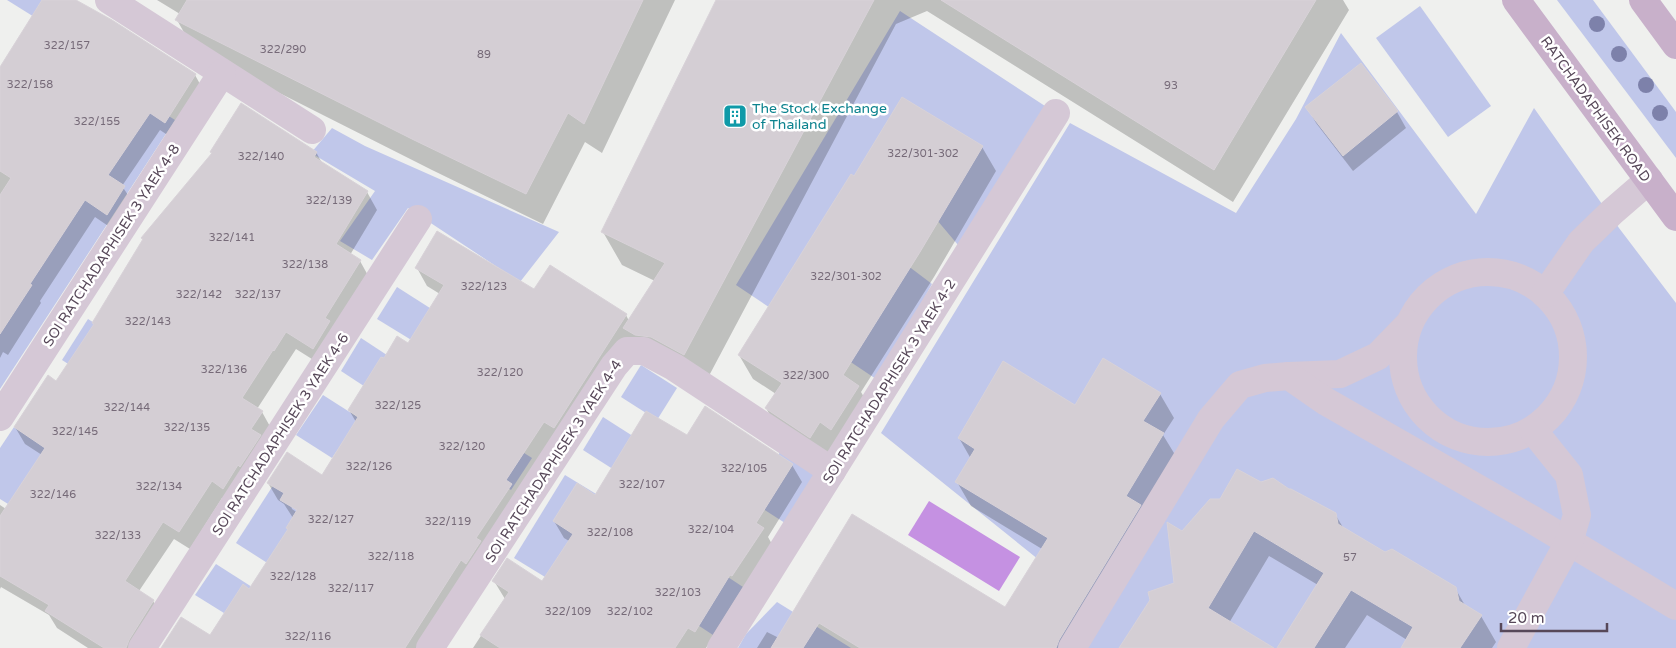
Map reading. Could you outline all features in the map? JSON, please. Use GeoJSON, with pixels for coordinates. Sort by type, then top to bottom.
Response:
{"type":"FeatureCollection","features":[{"type":"Feature","properties":{"kind":"main road","name":"RATCHADAPHISEK ROAD"},"geometry":{"type":"LineString","coordinates":[[1516,0],[1676,217]]}},
{"type":"Feature","properties":{"kind":"main road"},"geometry":{"type":"LineString","coordinates":[[1643,0],[1676,45]]}},
{"type":"Feature","properties":{"kind":"street"},"geometry":{"type":"LineString","coordinates":[[109,0],[312,130]]}},
{"type":"Feature","properties":{"kind":"street","name":"SOI RATCHADAPHISEK 3 YAEK 4-8"},"geometry":{"type":"LineString","coordinates":[[0,417],[222,73]]}},
{"type":"Feature","properties":{"kind":"street","name":"SOI RATCHADAPHISEK 3 YAEK 4-2"},"geometry":{"type":"LineString","coordinates":[[721,648],[1056,113]]}},
{"type":"Feature","properties":{"kind":"street"},"geometry":{"type":"LineString","coordinates":[[1545,294],[1581,242],[1648,180]]}},
{"type":"Feature","properties":{"kind":"street","name":"SOI RATCHADAPHISEK 3 YAEK 4-6"},"geometry":{"type":"LineString","coordinates":[[142,648],[418,219]]}},
{"type":"Feature","properties":{"kind":"street"},"geometry":{"type":"LineString","coordinates":[[1477,272],[1504,272],[1529,281],[1553,299],[1568,324],[1574,354],[1570,384],[1556,410],[1533,430],[1506,442],[1476,443],[1448,434],[1427,417],[1411,395],[1403,369],[1404,342],[1409,324],[1412,316],[1429,295],[1451,279],[1477,272]]}},
{"type":"Feature","properties":{"kind":"street"},"geometry":{"type":"LineString","coordinates":[[1072,648],[1211,419],[1240,385],[1265,378],[1340,374],[1378,356],[1409,324]]}},
{"type":"Feature","properties":{"kind":"street","name":"SOI RATCHADAPHISEK 3 YAEK 4-4"},"geometry":{"type":"LineString","coordinates":[[430,648],[595,395],[627,351],[644,351],[674,367],[832,471]]}},
{"type":"Feature","properties":{"kind":"street"},"geometry":{"type":"LineString","coordinates":[[1289,376],[1325,401],[1676,606]]}},
{"type":"Feature","properties":{"kind":"street"},"geometry":{"type":"LineString","coordinates":[[1511,648],[1569,542],[1577,515],[1569,475],[1533,430]]}},
{"type":"Feature","properties":{"kind":"shaded area"},"geometry":{"type":"Polygon","coordinates":[[[7,0],[51,0],[39,20],[7,0]]]}},
{"type":"Feature","properties":{"kind":"shaded area"},"geometry":{"type":"Polygon","coordinates":[[[1557,0],[1593,0],[1676,112],[1676,158],[1557,0]]]}},
{"type":"Feature","properties":{"kind":"shaded area"},"geometry":{"type":"Polygon","coordinates":[[[1420,6],[1491,106],[1448,137],[1376,38],[1420,6]]]}},
{"type":"Feature","properties":{"kind":"shaded area"},"geometry":{"type":"Polygon","coordinates":[[[900,11],[1045,106],[958,245],[888,162],[891,253],[932,284],[879,381],[736,285],[900,11]]]}},
{"type":"Feature","properties":{"kind":"shaded area"},"geometry":{"type":"Polygon","coordinates":[[[1341,33],[1476,214],[1534,108],[1619,228],[1676,303],[1676,648],[1041,648],[1069,584],[881,433],[1070,123],[1236,213],[1296,119],[1341,33]]]}},
{"type":"Feature","properties":{"kind":"shaded area"},"geometry":{"type":"Polygon","coordinates":[[[142,99],[175,120],[0,389],[0,317],[142,99]]]}},
{"type":"Feature","properties":{"kind":"shaded area"},"geometry":{"type":"Polygon","coordinates":[[[332,128],[365,146],[559,232],[520,282],[408,208],[372,260],[340,241],[375,191],[311,153],[332,128]]]}},
{"type":"Feature","properties":{"kind":"shaded area"},"geometry":{"type":"Polygon","coordinates":[[[397,287],[433,310],[413,341],[377,319],[397,287]]]}},
{"type":"Feature","properties":{"kind":"shaded area"},"geometry":{"type":"Polygon","coordinates":[[[88,319],[124,342],[98,383],[62,360],[88,319]]]}},
{"type":"Feature","properties":{"kind":"shaded area"},"geometry":{"type":"Polygon","coordinates":[[[361,338],[396,361],[376,394],[341,371],[361,338]]]}},
{"type":"Feature","properties":{"kind":"shaded area"},"geometry":{"type":"Polygon","coordinates":[[[641,365],[677,388],[657,420],[621,397],[641,365]]]}},
{"type":"Feature","properties":{"kind":"shaded area"},"geometry":{"type":"Polygon","coordinates":[[[323,395],[359,418],[332,458],[296,435],[323,395]]]}},
{"type":"Feature","properties":{"kind":"shaded area"},"geometry":{"type":"Polygon","coordinates":[[[603,417],[639,440],[619,473],[583,450],[603,417]]]}},
{"type":"Feature","properties":{"kind":"shaded area"},"geometry":{"type":"Polygon","coordinates":[[[14,427],[49,450],[13,507],[0,499],[0,448],[14,427]]]}},
{"type":"Feature","properties":{"kind":"shaded area"},"geometry":{"type":"Polygon","coordinates":[[[496,435],[532,458],[511,490],[476,467],[496,435]]]}},
{"type":"Feature","properties":{"kind":"shaded area"},"geometry":{"type":"Polygon","coordinates":[[[780,452],[815,475],[785,523],[749,500],[780,452]]]}},
{"type":"Feature","properties":{"kind":"shaded area"},"geometry":{"type":"Polygon","coordinates":[[[565,475],[601,497],[550,580],[514,558],[565,475]]]}},
{"type":"Feature","properties":{"kind":"shaded area"},"geometry":{"type":"Polygon","coordinates":[[[274,484],[309,507],[272,566],[236,543],[274,484]]]}},
{"type":"Feature","properties":{"kind":"shaded area"},"geometry":{"type":"Polygon","coordinates":[[[929,501],[1020,557],[999,591],[908,535],[929,501]]]}},
{"type":"Feature","properties":{"kind":"shaded area"},"geometry":{"type":"Polygon","coordinates":[[[216,564],[252,587],[232,618],[195,595],[216,564]]]}},
{"type":"Feature","properties":{"kind":"shaded area"},"geometry":{"type":"Polygon","coordinates":[[[708,564],[743,587],[713,635],[678,612],[708,564]]]}},
{"type":"Feature","properties":{"kind":"shaded area"},"geometry":{"type":"Polygon","coordinates":[[[777,602],[851,648],[738,648],[746,634],[777,602]]]}},
{"type":"Feature","properties":{"kind":"building"},"geometry":{"type":"Polygon","coordinates":[[[42,0],[76,0],[112,20],[196,74],[165,123],[150,113],[108,175],[125,186],[107,215],[85,200],[0,334],[0,195],[11,178],[0,171],[0,67],[42,0]]]}},
{"type":"Feature","properties":{"kind":"building"},"geometry":{"type":"Polygon","coordinates":[[[187,0],[643,0],[584,124],[568,113],[526,194],[175,20],[187,0]]]}},
{"type":"Feature","properties":{"kind":"building","name":"The Stock Exchange of Thailand"},"geometry":{"type":"Polygon","coordinates":[[[716,0],[874,0],[684,355],[651,337],[635,335],[623,328],[665,263],[601,232],[716,0]]]}},
{"type":"Feature","properties":{"kind":"building"},"geometry":{"type":"Polygon","coordinates":[[[941,0],[1316,0],[1214,170],[941,0]]]}},
{"type":"Feature","properties":{"kind":"building"},"geometry":{"type":"Polygon","coordinates":[[[1361,63],[1398,111],[1343,156],[1305,107],[1361,63]]]}},
{"type":"Feature","properties":{"kind":"building"},"geometry":{"type":"Polygon","coordinates":[[[902,97],[983,146],[920,252],[843,375],[859,386],[831,430],[820,422],[810,438],[765,408],[782,383],[738,355],[851,174],[854,176],[902,97]]]}},
{"type":"Feature","properties":{"kind":"building"},"geometry":{"type":"Polygon","coordinates":[[[241,103],[317,152],[314,157],[368,191],[336,244],[361,260],[325,318],[330,321],[313,349],[286,332],[273,350],[242,398],[263,411],[251,429],[261,435],[240,467],[238,465],[223,489],[212,481],[179,532],[163,522],[125,581],[154,600],[126,648],[104,648],[45,611],[49,605],[0,576],[0,516],[45,448],[14,427],[48,375],[56,381],[94,324],[92,323],[143,239],[141,238],[212,153],[210,152],[241,103]]]}},
{"type":"Feature","properties":{"kind":"building"},"geometry":{"type":"Polygon","coordinates":[[[437,231],[534,289],[550,265],[627,314],[554,428],[544,422],[506,480],[512,484],[476,538],[481,541],[466,564],[461,560],[405,648],[161,648],[181,617],[210,635],[243,584],[249,589],[288,529],[286,528],[297,510],[280,500],[284,493],[267,483],[287,452],[322,475],[358,417],[348,410],[381,357],[384,358],[397,336],[408,343],[444,285],[415,268],[437,231]]]}},
{"type":"Feature","properties":{"kind":"building"},"geometry":{"type":"Polygon","coordinates":[[[1103,358],[1161,393],[1143,421],[1164,433],[1126,496],[1141,505],[1059,640],[1056,648],[860,648],[819,623],[803,648],[771,648],[852,514],[1005,607],[1048,538],[955,482],[975,449],[958,438],[1003,361],[1075,405],[1103,358]]]}},
{"type":"Feature","properties":{"kind":"building"},"geometry":{"type":"Polygon","coordinates":[[[705,406],[793,464],[756,523],[764,528],[732,576],[730,575],[695,632],[688,628],[675,648],[500,648],[480,635],[509,592],[492,581],[507,558],[542,581],[573,534],[553,521],[577,483],[595,495],[646,411],[687,435],[705,406]]]}},
{"type":"Feature","properties":{"kind":"building"},"geometry":{"type":"Polygon","coordinates":[[[1237,469],[1261,482],[1273,478],[1289,489],[1336,513],[1338,524],[1385,552],[1392,549],[1456,587],[1459,601],[1482,615],[1460,648],[1401,648],[1413,627],[1351,590],[1314,648],[1277,648],[1324,573],[1254,531],[1208,608],[1274,648],[1119,648],[1150,600],[1148,592],[1174,583],[1167,522],[1182,531],[1210,499],[1220,499],[1237,469]]]}},
{"type":"Feature","properties":{"kind":"place","name":"The Stock Exchange of Thailand"},"geometry":{"type":"Point","coordinates":[735,116]}}]}
